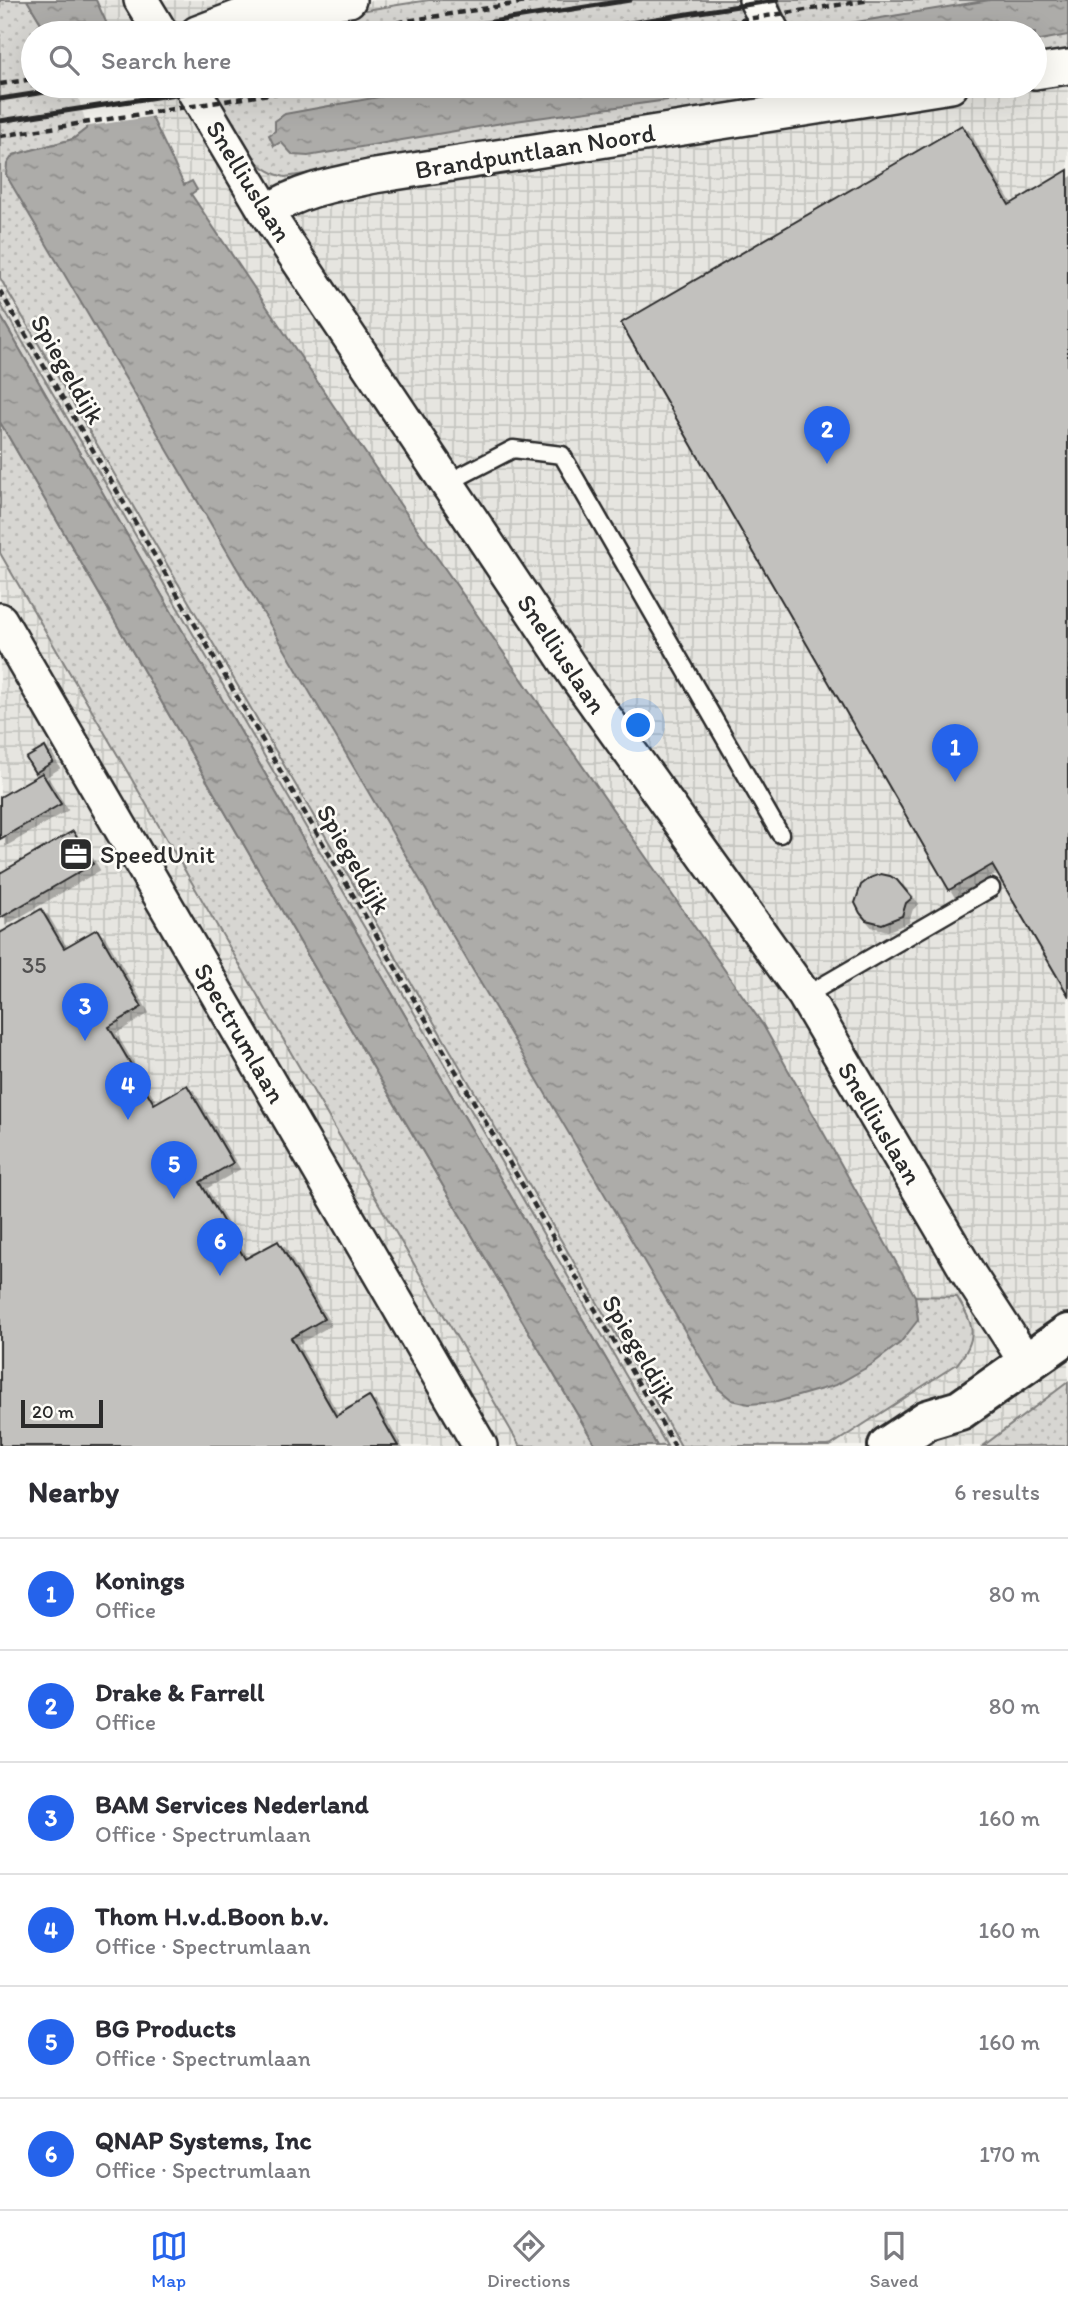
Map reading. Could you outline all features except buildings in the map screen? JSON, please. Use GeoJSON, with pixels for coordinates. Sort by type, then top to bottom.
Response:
{"type":"FeatureCollection","features":[{"type":"Feature","properties":{"kind":"street"},"geometry":{"type":"LineString","coordinates":[[141,0],[154,21]]}},
{"type":"Feature","properties":{"kind":"street"},"geometry":{"type":"LineString","coordinates":[[756,0],[767,21]]}},
{"type":"Feature","properties":{"kind":"street"},"geometry":{"type":"LineString","coordinates":[[225,21],[242,16],[351,14]]}},
{"type":"Feature","properties":{"kind":"street"},"geometry":{"type":"LineString","coordinates":[[1047,70],[1068,67]]}},
{"type":"Feature","properties":{"kind":"street","name":"Snelliuslaan"},"geometry":{"type":"LineString","coordinates":[[198,98],[266,212],[577,678],[805,996],[970,1276],[1020,1353]]}},
{"type":"Feature","properties":{"kind":"street","name":"Brandpuntlaan Noord"},"geometry":{"type":"LineString","coordinates":[[266,212],[296,195],[322,187],[800,98]]}},
{"type":"Feature","properties":{"kind":"street","name":"Spectrumlaan"},"geometry":{"type":"LineString","coordinates":[[0,620],[9,657],[480,1446]]}},
{"type":"Feature","properties":{"kind":"street"},"geometry":{"type":"LineString","coordinates":[[888,1446],[927,1420],[960,1410],[1068,1310]]}},
{"type":"Feature","properties":{"kind":"street"},"geometry":{"type":"LineString","coordinates":[[1020,1353],[1068,1334]]}},
{"type":"Feature","properties":{"kind":"lane"},"geometry":{"type":"LineString","coordinates":[[447,483],[513,449],[562,455],[780,834]]}},
{"type":"Feature","properties":{"kind":"lane"},"geometry":{"type":"LineString","coordinates":[[805,996],[991,888]]}},
{"type":"Feature","properties":{"kind":"path"},"geometry":{"type":"LineString","coordinates":[[351,14],[539,0]]}},
{"type":"Feature","properties":{"kind":"path"},"geometry":{"type":"LineString","coordinates":[[734,21],[870,0]]}},
{"type":"Feature","properties":{"kind":"path"},"geometry":{"type":"LineString","coordinates":[[0,84],[21,81]]}},
{"type":"Feature","properties":{"kind":"path"},"geometry":{"type":"LineString","coordinates":[[0,136],[243,98]]}},
{"type":"Feature","properties":{"kind":"path","name":"Spiegeldijk"},"geometry":{"type":"LineString","coordinates":[[0,291],[675,1446]]}},
{"type":"Feature","properties":{"kind":"shaded area"},"geometry":{"type":"Polygon","coordinates":[[[0,0],[1068,0],[1068,1443],[1063,1446],[0,1446],[0,0]]]}},
{"type":"Feature","properties":{"kind":"shaded area"},"geometry":{"type":"Polygon","coordinates":[[[0,0],[27,0],[40,21],[21,21],[21,98],[82,98],[88,119],[86,129],[73,139],[13,155],[918,1320],[915,1296],[957,1297],[972,1331],[969,1346],[957,1364],[830,1446],[681,1446],[0,278],[0,0]]]}},
{"type":"Feature","properties":{"kind":"shaded area"},"geometry":{"type":"Polygon","coordinates":[[[429,0],[741,0],[752,21],[297,21],[429,0]]]}},
{"type":"Feature","properties":{"kind":"shaded area"},"geometry":{"type":"Polygon","coordinates":[[[779,0],[1068,0],[1068,55],[1047,58],[1047,21],[784,20],[779,0]]]}},
{"type":"Feature","properties":{"kind":"shaded area"},"geometry":{"type":"Polygon","coordinates":[[[216,98],[747,98],[726,109],[285,177],[259,164],[248,153],[216,98]]]}},
{"type":"Feature","properties":{"kind":"shaded area"},"geometry":{"type":"Polygon","coordinates":[[[0,303],[667,1446],[657,1446],[375,964],[0,315],[0,303]]]}},
{"type":"Feature","properties":{"kind":"shaded area"},"geometry":{"type":"Polygon","coordinates":[[[0,422],[322,980],[596,1446],[520,1446],[0,553],[0,422]]]}},
{"type":"Feature","properties":{"kind":"shaded area"},"geometry":{"type":"Polygon","coordinates":[[[1068,1382],[1068,1446],[983,1446],[1068,1382]]]}},
{"type":"Feature","properties":{"kind":"water"},"geometry":{"type":"Polygon","coordinates":[[[27,0],[96,0],[106,21],[40,21],[27,0]]]}},
{"type":"Feature","properties":{"kind":"water"},"geometry":{"type":"Polygon","coordinates":[[[990,0],[1068,0],[1068,35],[1047,39],[1047,21],[862,21],[990,0]]]}},
{"type":"Feature","properties":{"kind":"water"},"geometry":{"type":"Polygon","coordinates":[[[119,98],[143,98],[184,185],[192,181],[197,190],[191,194],[397,500],[763,1025],[915,1296],[918,1320],[900,1343],[871,1365],[836,1385],[777,1402],[749,1404],[732,1400],[719,1389],[6,175],[7,164],[13,155],[73,139],[86,129],[88,119],[119,98]]]}},
{"type":"Feature","properties":{"kind":"water"},"geometry":{"type":"Polygon","coordinates":[[[373,98],[682,98],[508,122],[308,156],[293,155],[281,142],[274,146],[269,135],[275,131],[275,121],[285,114],[373,98]]]}},
{"type":"Feature","properties":{"kind":"water"},"geometry":{"type":"Polygon","coordinates":[[[0,315],[657,1446],[596,1446],[322,980],[0,422],[0,315]]]}},
{"type":"Feature","properties":{"kind":"pier"},"geometry":{"type":"Polygon","coordinates":[[[79,98],[147,98],[155,116],[83,127],[85,120],[79,98]]]}},
{"type":"Feature","properties":{"kind":"railway"},"geometry":{"type":"LineString","coordinates":[[497,21],[630,0]]}},
{"type":"Feature","properties":{"kind":"railway"},"geometry":{"type":"LineString","coordinates":[[643,21],[777,0]]}},
{"type":"Feature","properties":{"kind":"railway"},"geometry":{"type":"LineString","coordinates":[[0,99],[21,96]]}},
{"type":"Feature","properties":{"kind":"railway"},"geometry":{"type":"LineString","coordinates":[[0,121],[150,98]]}},
{"type":"Feature","properties":{"kind":"place","name":"Drake & Farrell"},"geometry":{"type":"Point","coordinates":[827,464]}},
{"type":"Feature","properties":{"kind":"place","name":"Konings"},"geometry":{"type":"Point","coordinates":[955,782]}},
{"type":"Feature","properties":{"kind":"place","name":"SpeedUnit"},"geometry":{"type":"Point","coordinates":[76,854]}},
{"type":"Feature","properties":{"kind":"place","name":"BAM Services Nederland"},"geometry":{"type":"Point","coordinates":[85,1041]}},
{"type":"Feature","properties":{"kind":"place","name":"Thom H.v.d.Boon b.v."},"geometry":{"type":"Point","coordinates":[128,1120]}},
{"type":"Feature","properties":{"kind":"place","name":"BG Products"},"geometry":{"type":"Point","coordinates":[174,1199]}},
{"type":"Feature","properties":{"kind":"place","name":"QNAP Systems, Inc"},"geometry":{"type":"Point","coordinates":[220,1276]}}]}
